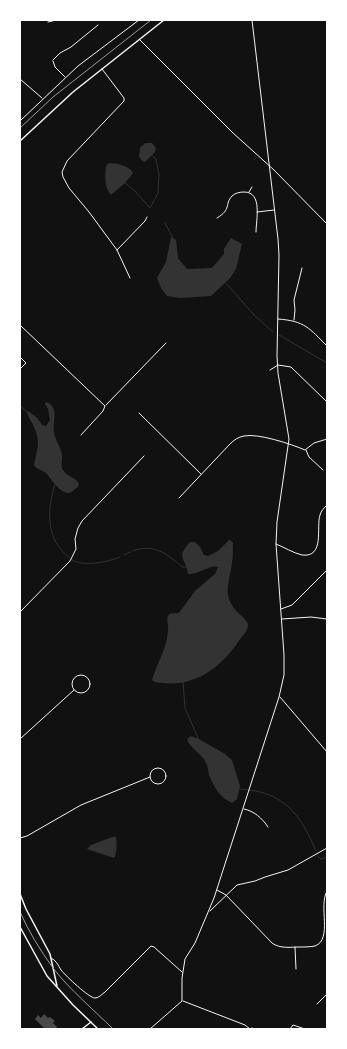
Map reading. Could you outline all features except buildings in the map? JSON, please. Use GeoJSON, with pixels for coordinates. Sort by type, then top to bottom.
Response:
{"type":"FeatureCollection","features":[{"type":"Feature","properties":{"kind":"main road"},"geometry":{"type":"LineString","coordinates":[[20,140],[59,103],[164,20]]}},
{"type":"Feature","properties":{"kind":"main road"},"geometry":{"type":"LineString","coordinates":[[20,894],[51,958],[57,987]]}},
{"type":"Feature","properties":{"kind":"main road"},"geometry":{"type":"LineString","coordinates":[[20,927],[42,968],[57,987],[98,1029]]}},
{"type":"Feature","properties":{"kind":"main road"},"geometry":{"type":"LineString","coordinates":[[82,1029],[91,1022]]}},
{"type":"Feature","properties":{"kind":"street"},"geometry":{"type":"LineString","coordinates":[[48,22],[56,20]]}},
{"type":"Feature","properties":{"kind":"street"},"geometry":{"type":"LineString","coordinates":[[20,121],[65,77],[139,20]]}},
{"type":"Feature","properties":{"kind":"street"},"geometry":{"type":"LineString","coordinates":[[150,1029],[182,1001],[185,958],[209,912],[279,697],[284,675],[284,655],[276,544],[277,522],[289,444],[286,415],[279,380],[277,356],[279,255],[252,20]]}},
{"type":"Feature","properties":{"kind":"street"},"geometry":{"type":"LineString","coordinates":[[53,60],[60,53],[71,47],[98,25]]}},
{"type":"Feature","properties":{"kind":"street"},"geometry":{"type":"LineString","coordinates":[[140,39],[219,119],[327,224]]}},
{"type":"Feature","properties":{"kind":"street"},"geometry":{"type":"LineString","coordinates":[[50,59],[53,60],[57,70],[65,77]]}},
{"type":"Feature","properties":{"kind":"street"},"geometry":{"type":"LineString","coordinates":[[102,68],[124,100],[67,161],[62,172],[69,188],[117,250],[130,278]]}},
{"type":"Feature","properties":{"kind":"street"},"geometry":{"type":"LineString","coordinates":[[20,79],[42,99]]}},
{"type":"Feature","properties":{"kind":"street"},"geometry":{"type":"LineString","coordinates":[[249,193],[252,187]]}},
{"type":"Feature","properties":{"kind":"street"},"geometry":{"type":"LineString","coordinates":[[217,218],[227,210],[233,195],[242,192],[249,193],[255,198],[257,203],[256,232]]}},
{"type":"Feature","properties":{"kind":"street"},"geometry":{"type":"LineString","coordinates":[[257,212],[274,210]]}},
{"type":"Feature","properties":{"kind":"street"},"geometry":{"type":"LineString","coordinates":[[117,250],[145,221],[147,217]]}},
{"type":"Feature","properties":{"kind":"street"},"geometry":{"type":"LineString","coordinates":[[293,320],[295,310],[294,300],[302,268]]}},
{"type":"Feature","properties":{"kind":"street"},"geometry":{"type":"LineString","coordinates":[[278,319],[293,320],[311,329],[327,346]]}},
{"type":"Feature","properties":{"kind":"street"},"geometry":{"type":"LineString","coordinates":[[20,325],[105,406]]}},
{"type":"Feature","properties":{"kind":"street"},"geometry":{"type":"LineString","coordinates":[[81,435],[103,411],[105,406],[166,343]]}},
{"type":"Feature","properties":{"kind":"street"},"geometry":{"type":"LineString","coordinates":[[20,357],[26,363],[20,369]]}},
{"type":"Feature","properties":{"kind":"street"},"geometry":{"type":"LineString","coordinates":[[270,370],[278,365],[288,366],[294,369],[327,402]]}},
{"type":"Feature","properties":{"kind":"street"},"geometry":{"type":"LineString","coordinates":[[324,400],[327,397]]}},
{"type":"Feature","properties":{"kind":"street"},"geometry":{"type":"LineString","coordinates":[[139,413],[202,475]]}},
{"type":"Feature","properties":{"kind":"street"},"geometry":{"type":"LineString","coordinates":[[179,498],[230,444],[239,437],[252,436],[289,444],[305,450],[309,457],[324,470]]}},
{"type":"Feature","properties":{"kind":"street"},"geometry":{"type":"LineString","coordinates":[[305,450],[314,443],[327,439]]}},
{"type":"Feature","properties":{"kind":"street"},"geometry":{"type":"LineString","coordinates":[[20,612],[70,561],[76,549],[75,539],[82,521],[144,456]]}},
{"type":"Feature","properties":{"kind":"street"},"geometry":{"type":"LineString","coordinates":[[276,544],[302,555],[308,555],[313,552],[317,547],[318,542],[320,516],[327,505]]}},
{"type":"Feature","properties":{"kind":"street"},"geometry":{"type":"LineString","coordinates":[[280,609],[292,605],[327,570]]}},
{"type":"Feature","properties":{"kind":"street"},"geometry":{"type":"LineString","coordinates":[[281,619],[327,618]]}},
{"type":"Feature","properties":{"kind":"street"},"geometry":{"type":"LineString","coordinates":[[81,675],[88,679],[89,686],[85,691],[82,693],[74,690],[72,682],[75,677],[81,675]]}},
{"type":"Feature","properties":{"kind":"street"},"geometry":{"type":"LineString","coordinates":[[20,739],[74,690]]}},
{"type":"Feature","properties":{"kind":"street"},"geometry":{"type":"LineString","coordinates":[[279,697],[327,752]]}},
{"type":"Feature","properties":{"kind":"street"},"geometry":{"type":"LineString","coordinates":[[156,767],[162,768],[166,774],[166,780],[161,784],[153,782],[150,778],[152,770],[156,767]]}},
{"type":"Feature","properties":{"kind":"street"},"geometry":{"type":"LineString","coordinates":[[20,838],[27,836],[81,805],[150,778]]}},
{"type":"Feature","properties":{"kind":"street"},"geometry":{"type":"LineString","coordinates":[[243,809],[253,812],[268,827]]}},
{"type":"Feature","properties":{"kind":"street"},"geometry":{"type":"LineString","coordinates":[[209,912],[237,885],[256,881],[288,870],[327,848]]}},
{"type":"Feature","properties":{"kind":"street"},"geometry":{"type":"LineString","coordinates":[[216,889],[226,895],[272,943],[279,946],[295,947],[315,946],[323,938],[323,902],[327,891]]}},
{"type":"Feature","properties":{"kind":"street"},"geometry":{"type":"LineString","coordinates":[[51,958],[65,974],[87,994],[94,998],[98,998],[106,992],[151,946],[183,973]]}},
{"type":"Feature","properties":{"kind":"street"},"geometry":{"type":"LineString","coordinates":[[295,947],[296,969]]}},
{"type":"Feature","properties":{"kind":"street"},"geometry":{"type":"LineString","coordinates":[[317,1004],[327,994]]}},
{"type":"Feature","properties":{"kind":"street"},"geometry":{"type":"LineString","coordinates":[[182,1001],[252,1028]]}},
{"type":"Feature","properties":{"kind":"street"},"geometry":{"type":"LineString","coordinates":[[290,1029],[293,1025],[304,1029]]}},
{"type":"Feature","properties":{"kind":"shaded area"},"geometry":{"type":"Polygon","coordinates":[[[145,143],[152,143],[156,148],[155,152],[145,162],[141,160],[139,156],[140,148],[145,143]]]}},
{"type":"Feature","properties":{"kind":"shaded area"},"geometry":{"type":"Polygon","coordinates":[[[109,163],[119,164],[129,168],[133,173],[125,183],[111,195],[107,189],[105,173],[106,166],[109,163]]]}},
{"type":"Feature","properties":{"kind":"shaded area"},"geometry":{"type":"Polygon","coordinates":[[[171,237],[176,240],[178,258],[187,269],[212,268],[224,254],[224,249],[231,238],[242,244],[236,269],[230,278],[211,296],[180,298],[167,296],[161,288],[157,278],[166,262],[171,237]]]}},
{"type":"Feature","properties":{"kind":"shaded area"},"geometry":{"type":"Polygon","coordinates":[[[46,402],[53,407],[54,411],[54,433],[61,452],[62,468],[79,484],[78,487],[70,493],[66,493],[60,489],[47,474],[34,465],[38,442],[36,432],[27,412],[28,411],[34,416],[42,425],[46,426],[50,420],[48,409],[45,404],[46,402]]]}},
{"type":"Feature","properties":{"kind":"shaded area"},"geometry":{"type":"Polygon","coordinates":[[[229,540],[233,543],[233,551],[228,584],[229,600],[248,624],[247,631],[223,660],[204,675],[181,683],[155,682],[152,680],[167,637],[168,616],[179,613],[195,591],[215,574],[218,567],[215,566],[196,573],[188,574],[182,555],[183,552],[190,542],[195,542],[200,547],[204,555],[208,556],[218,551],[229,540]]]}},
{"type":"Feature","properties":{"kind":"shaded area"},"geometry":{"type":"Polygon","coordinates":[[[191,736],[225,754],[232,760],[240,786],[237,799],[232,803],[224,798],[215,788],[202,756],[191,746],[187,739],[191,736]]]}},
{"type":"Feature","properties":{"kind":"shaded area"},"geometry":{"type":"Polygon","coordinates":[[[112,837],[116,837],[117,845],[114,858],[87,849],[91,845],[112,837]]]}},
{"type":"Feature","properties":{"kind":"waterway"},"geometry":{"type":"LineString","coordinates":[[125,183],[135,191],[150,208],[158,193],[159,174],[156,159],[151,155]]}},
{"type":"Feature","properties":{"kind":"waterway"},"geometry":{"type":"LineString","coordinates":[[165,223],[173,238]]}},
{"type":"Feature","properties":{"kind":"waterway"},"geometry":{"type":"LineString","coordinates":[[225,282],[254,315],[273,332]]}},
{"type":"Feature","properties":{"kind":"waterway"},"geometry":{"type":"LineString","coordinates":[[279,335],[327,363]]}},
{"type":"Feature","properties":{"kind":"waterway"},"geometry":{"type":"LineString","coordinates":[[20,406],[27,412]]}},
{"type":"Feature","properties":{"kind":"waterway"},"geometry":{"type":"LineString","coordinates":[[55,484],[50,504],[50,524],[52,534],[62,551],[70,558]]}},
{"type":"Feature","properties":{"kind":"waterway"},"geometry":{"type":"LineString","coordinates":[[133,551],[147,548],[154,549],[166,554],[182,567],[186,567]]}},
{"type":"Feature","properties":{"kind":"waterway"},"geometry":{"type":"LineString","coordinates":[[124,555],[130,552]]}},
{"type":"Feature","properties":{"kind":"waterway"},"geometry":{"type":"LineString","coordinates":[[72,560],[89,563],[109,561],[120,557]]}},
{"type":"Feature","properties":{"kind":"waterway"},"geometry":{"type":"LineString","coordinates":[[183,681],[185,708],[198,738]]}},
{"type":"Feature","properties":{"kind":"waterway"},"geometry":{"type":"LineString","coordinates":[[239,789],[267,794],[288,806],[303,826],[316,851]]}},
{"type":"Feature","properties":{"kind":"waterway"},"geometry":{"type":"LineString","coordinates":[[317,856],[321,859],[327,857]]}},
{"type":"Feature","properties":{"kind":"railway"},"geometry":{"type":"LineString","coordinates":[[20,128],[53,97],[151,20]]}},
{"type":"Feature","properties":{"kind":"railway"},"geometry":{"type":"LineString","coordinates":[[20,912],[35,941],[53,968],[74,992],[113,1029]]}}]}
